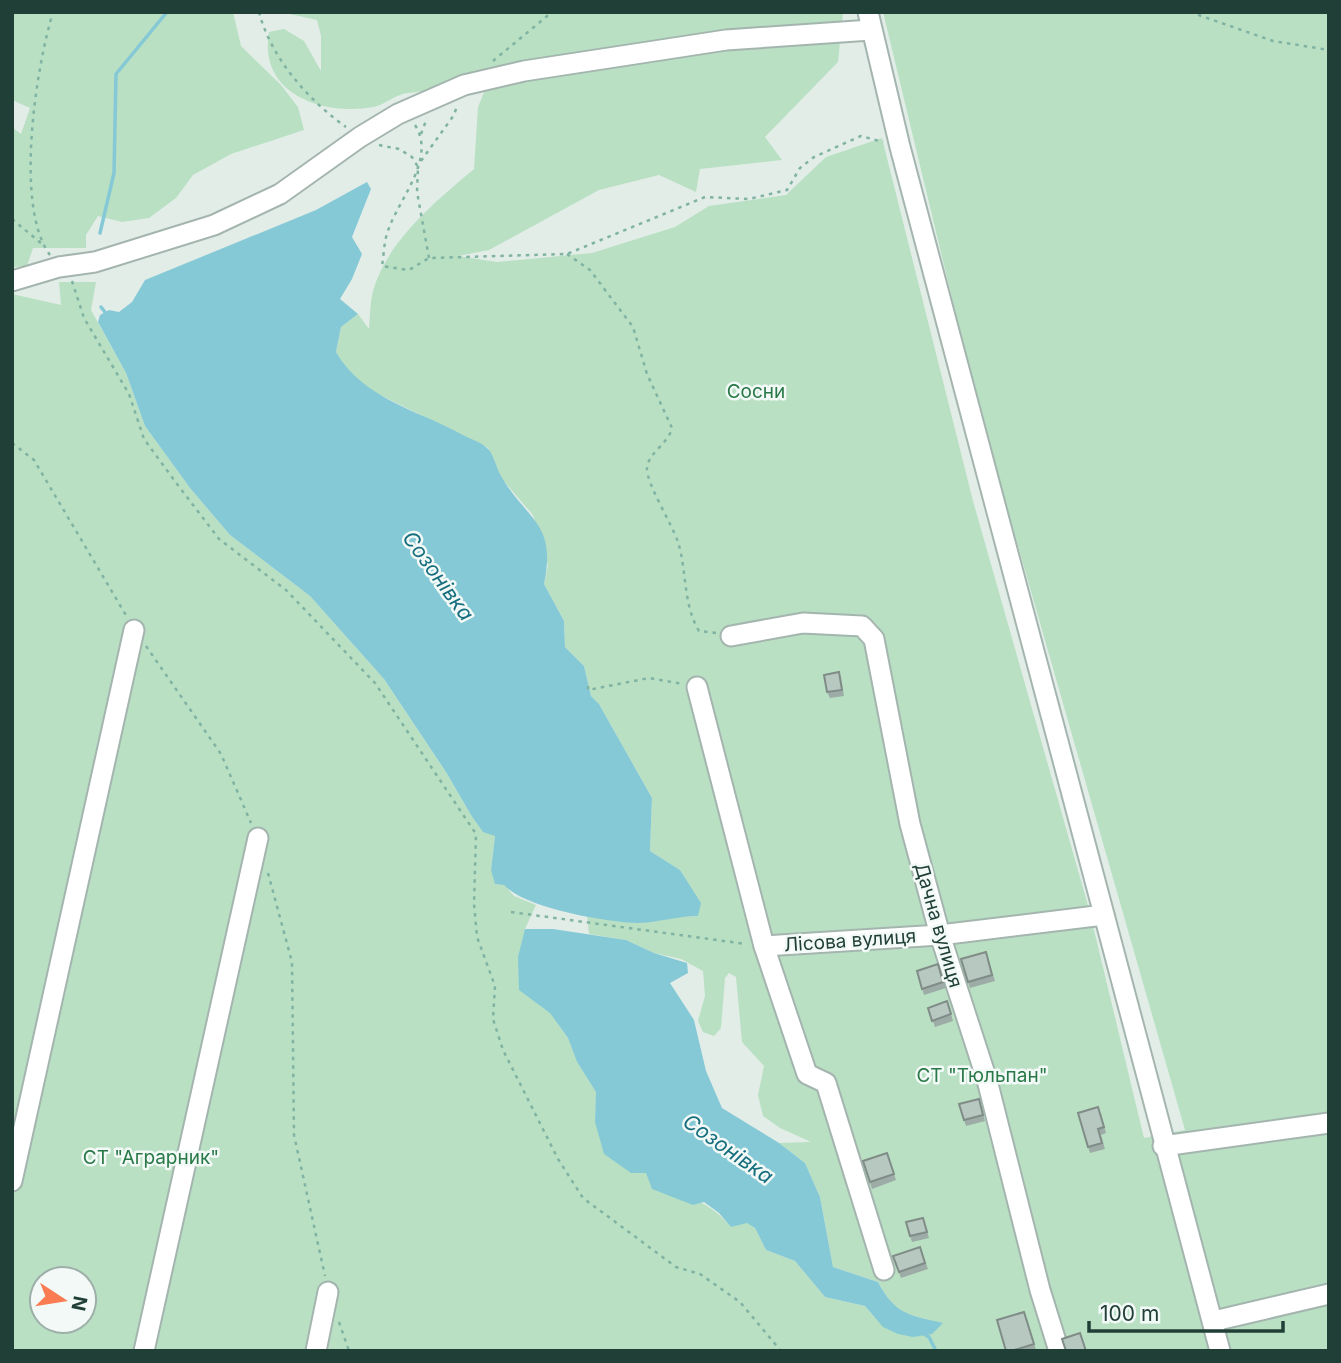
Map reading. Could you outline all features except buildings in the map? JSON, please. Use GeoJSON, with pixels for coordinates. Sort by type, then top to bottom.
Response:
{"type":"FeatureCollection","features":[{"type":"Feature","properties":{"kind":"street"},"geometry":{"type":"LineString","coordinates":[[12,281],[59,267],[95,262],[214,225],[280,194],[368,141],[398,114],[464,85],[524,71],[870,21],[900,147],[1163,1146],[1214,1321],[1220,1351]]}},
{"type":"Feature","properties":{"kind":"street","name":"Дачна вулиця"},"geometry":{"type":"LineString","coordinates":[[731,636],[803,623],[862,626],[874,639],[910,824],[940,934],[987,1080],[1043,1302],[1059,1351]]}},
{"type":"Feature","properties":{"kind":"street"},"geometry":{"type":"LineString","coordinates":[[12,1181],[134,630]]}},
{"type":"Feature","properties":{"kind":"street"},"geometry":{"type":"LineString","coordinates":[[697,687],[764,946],[807,1074],[826,1083],[884,1270]]}},
{"type":"Feature","properties":{"kind":"street"},"geometry":{"type":"LineString","coordinates":[[144,1351],[258,838]]}},
{"type":"Feature","properties":{"kind":"street","name":"Лісова вулиця"},"geometry":{"type":"LineString","coordinates":[[764,946],[940,934],[1104,915]]}},
{"type":"Feature","properties":{"kind":"street"},"geometry":{"type":"LineString","coordinates":[[1163,1146],[1329,1123]]}},
{"type":"Feature","properties":{"kind":"street"},"geometry":{"type":"LineString","coordinates":[[316,1351],[328,1292]]}},
{"type":"Feature","properties":{"kind":"street"},"geometry":{"type":"LineString","coordinates":[[1214,1321],[1329,1294]]}},
{"type":"Feature","properties":{"kind":"path"},"geometry":{"type":"LineString","coordinates":[[42,244],[31,204],[34,108],[52,12]]}},
{"type":"Feature","properties":{"kind":"path"},"geometry":{"type":"LineString","coordinates":[[258,12],[272,47],[316,106],[368,141],[399,149],[412,157],[418,167],[417,192],[429,258]]}},
{"type":"Feature","properties":{"kind":"path"},"geometry":{"type":"LineString","coordinates":[[485,68],[552,12]]}},
{"type":"Feature","properties":{"kind":"path"},"geometry":{"type":"LineString","coordinates":[[1190,12],[1273,41],[1329,50]]}},
{"type":"Feature","properties":{"kind":"path"},"geometry":{"type":"LineString","coordinates":[[464,85],[454,115],[421,161],[388,230],[382,266],[410,270],[429,258],[567,254],[705,197],[749,199],[787,190],[800,168],[814,157],[861,136],[900,147]]}},
{"type":"Feature","properties":{"kind":"path"},"geometry":{"type":"LineString","coordinates":[[398,114],[412,120],[421,134],[421,161]]}},
{"type":"Feature","properties":{"kind":"path"},"geometry":{"type":"LineString","coordinates":[[12,219],[42,244],[72,281],[84,317],[130,394],[144,439],[177,484],[219,539],[286,590],[375,683],[476,834],[474,904],[477,937],[495,986],[493,1019],[503,1050],[558,1159],[583,1198],[676,1267],[701,1274],[740,1302],[781,1351]]}},
{"type":"Feature","properties":{"kind":"path"},"geometry":{"type":"LineString","coordinates":[[567,254],[590,270],[633,327],[647,374],[672,428],[671,435],[647,463],[647,476],[665,508],[678,543],[688,585],[690,616],[699,631],[731,636]]}},
{"type":"Feature","properties":{"kind":"path"},"geometry":{"type":"LineString","coordinates":[[12,443],[34,460],[134,630],[221,754],[258,838]]}},
{"type":"Feature","properties":{"kind":"path"},"geometry":{"type":"LineString","coordinates":[[588,686],[588,690],[649,678],[697,687]]}},
{"type":"Feature","properties":{"kind":"path"},"geometry":{"type":"LineString","coordinates":[[265,862],[292,962],[294,1135],[328,1292]]}},
{"type":"Feature","properties":{"kind":"path"},"geometry":{"type":"LineString","coordinates":[[511,912],[764,946]]}},
{"type":"Feature","properties":{"kind":"path"},"geometry":{"type":"LineString","coordinates":[[337,1316],[349,1351]]}},
{"type":"Feature","properties":{"kind":"green space"},"geometry":{"type":"Polygon","coordinates":[[[12,12],[233,12],[241,46],[281,85],[298,107],[304,130],[231,154],[193,175],[176,198],[149,218],[122,222],[98,216],[86,235],[86,248],[33,248],[27,266],[12,267],[12,127],[21,134],[30,108],[12,100],[12,12]]]}},
{"type":"Feature","properties":{"kind":"green space"},"geometry":{"type":"Polygon","coordinates":[[[281,12],[843,12],[838,62],[765,137],[782,160],[700,169],[696,192],[659,175],[599,190],[489,250],[458,256],[497,262],[592,253],[675,227],[709,206],[786,195],[826,157],[882,138],[973,501],[1089,909],[1144,1138],[1185,1130],[978,406],[883,12],[1329,12],[1329,1351],[12,1351],[12,294],[61,305],[59,282],[96,282],[91,310],[126,373],[145,426],[190,488],[230,535],[310,596],[384,679],[446,772],[471,815],[495,836],[491,870],[514,896],[536,905],[525,929],[519,989],[550,1012],[568,1038],[577,1062],[597,1093],[595,1122],[645,1172],[712,1209],[731,1227],[747,1222],[755,1228],[766,1250],[795,1261],[825,1297],[865,1306],[874,1317],[942,1324],[904,1312],[891,1302],[878,1282],[833,1267],[820,1197],[805,1163],[779,1143],[811,1142],[780,1128],[763,1116],[758,1095],[764,1066],[742,1042],[736,977],[729,973],[725,978],[721,1028],[714,1036],[703,1032],[698,1021],[705,996],[703,971],[681,959],[654,953],[626,940],[589,934],[587,915],[640,923],[670,917],[698,916],[680,870],[650,851],[652,798],[599,704],[591,696],[584,666],[565,647],[564,621],[544,584],[548,565],[533,515],[501,478],[488,448],[372,391],[347,371],[336,352],[341,327],[358,314],[369,329],[373,291],[389,255],[401,239],[429,208],[474,169],[478,107],[488,83],[404,94],[374,107],[335,108],[316,104],[284,86],[274,72],[268,54],[269,32],[284,29],[304,41],[321,71],[321,36],[317,20],[281,12]]]}},
{"type":"Feature","properties":{"kind":"water"},"geometry":{"type":"Polygon","coordinates":[[[367,182],[371,189],[352,237],[362,254],[340,299],[358,314],[341,327],[336,352],[347,368],[376,392],[485,446],[511,491],[537,524],[546,547],[544,584],[564,621],[565,647],[584,666],[591,696],[599,704],[652,798],[650,851],[680,870],[701,903],[698,916],[638,923],[606,920],[547,907],[529,901],[504,885],[495,884],[491,870],[495,836],[483,832],[384,679],[310,596],[230,535],[190,488],[145,426],[126,373],[98,322],[100,315],[109,310],[119,312],[132,302],[145,280],[316,210],[367,182]]]}},
{"type":"Feature","properties":{"kind":"water"},"geometry":{"type":"Polygon","coordinates":[[[525,929],[553,929],[626,940],[654,953],[687,963],[688,973],[670,983],[694,1020],[706,1071],[722,1108],[779,1143],[805,1163],[820,1197],[833,1267],[878,1282],[897,1307],[920,1318],[943,1323],[932,1334],[913,1337],[883,1327],[865,1306],[825,1297],[795,1261],[766,1250],[755,1228],[747,1223],[731,1227],[719,1213],[704,1202],[693,1205],[652,1189],[646,1173],[631,1173],[604,1154],[595,1122],[596,1092],[577,1062],[568,1038],[550,1013],[519,990],[518,957],[525,929]]]}},
{"type":"Feature","properties":{"kind":"waterway","name":"Созонівка"},"geometry":{"type":"LineString","coordinates":[[100,233],[114,173],[116,74],[167,12]]}},
{"type":"Feature","properties":{"kind":"waterway","name":"Созонівка"},"geometry":{"type":"LineString","coordinates":[[101,307],[108,316]]}},
{"type":"Feature","properties":{"kind":"waterway","name":"Созонівка"},"geometry":{"type":"LineString","coordinates":[[923,1333],[929,1337],[936,1351]]}},
{"type":"Feature","properties":{"kind":"park label","name":"Сосни"},"geometry":{"type":"Point","coordinates":[756,391]}},
{"type":"Feature","properties":{"kind":"park label","name":"СТ \"Тюльпан\""},"geometry":{"type":"Point","coordinates":[982,1075]}},
{"type":"Feature","properties":{"kind":"park label","name":"СТ \"Аграрник\""},"geometry":{"type":"Point","coordinates":[151,1157]}}]}
